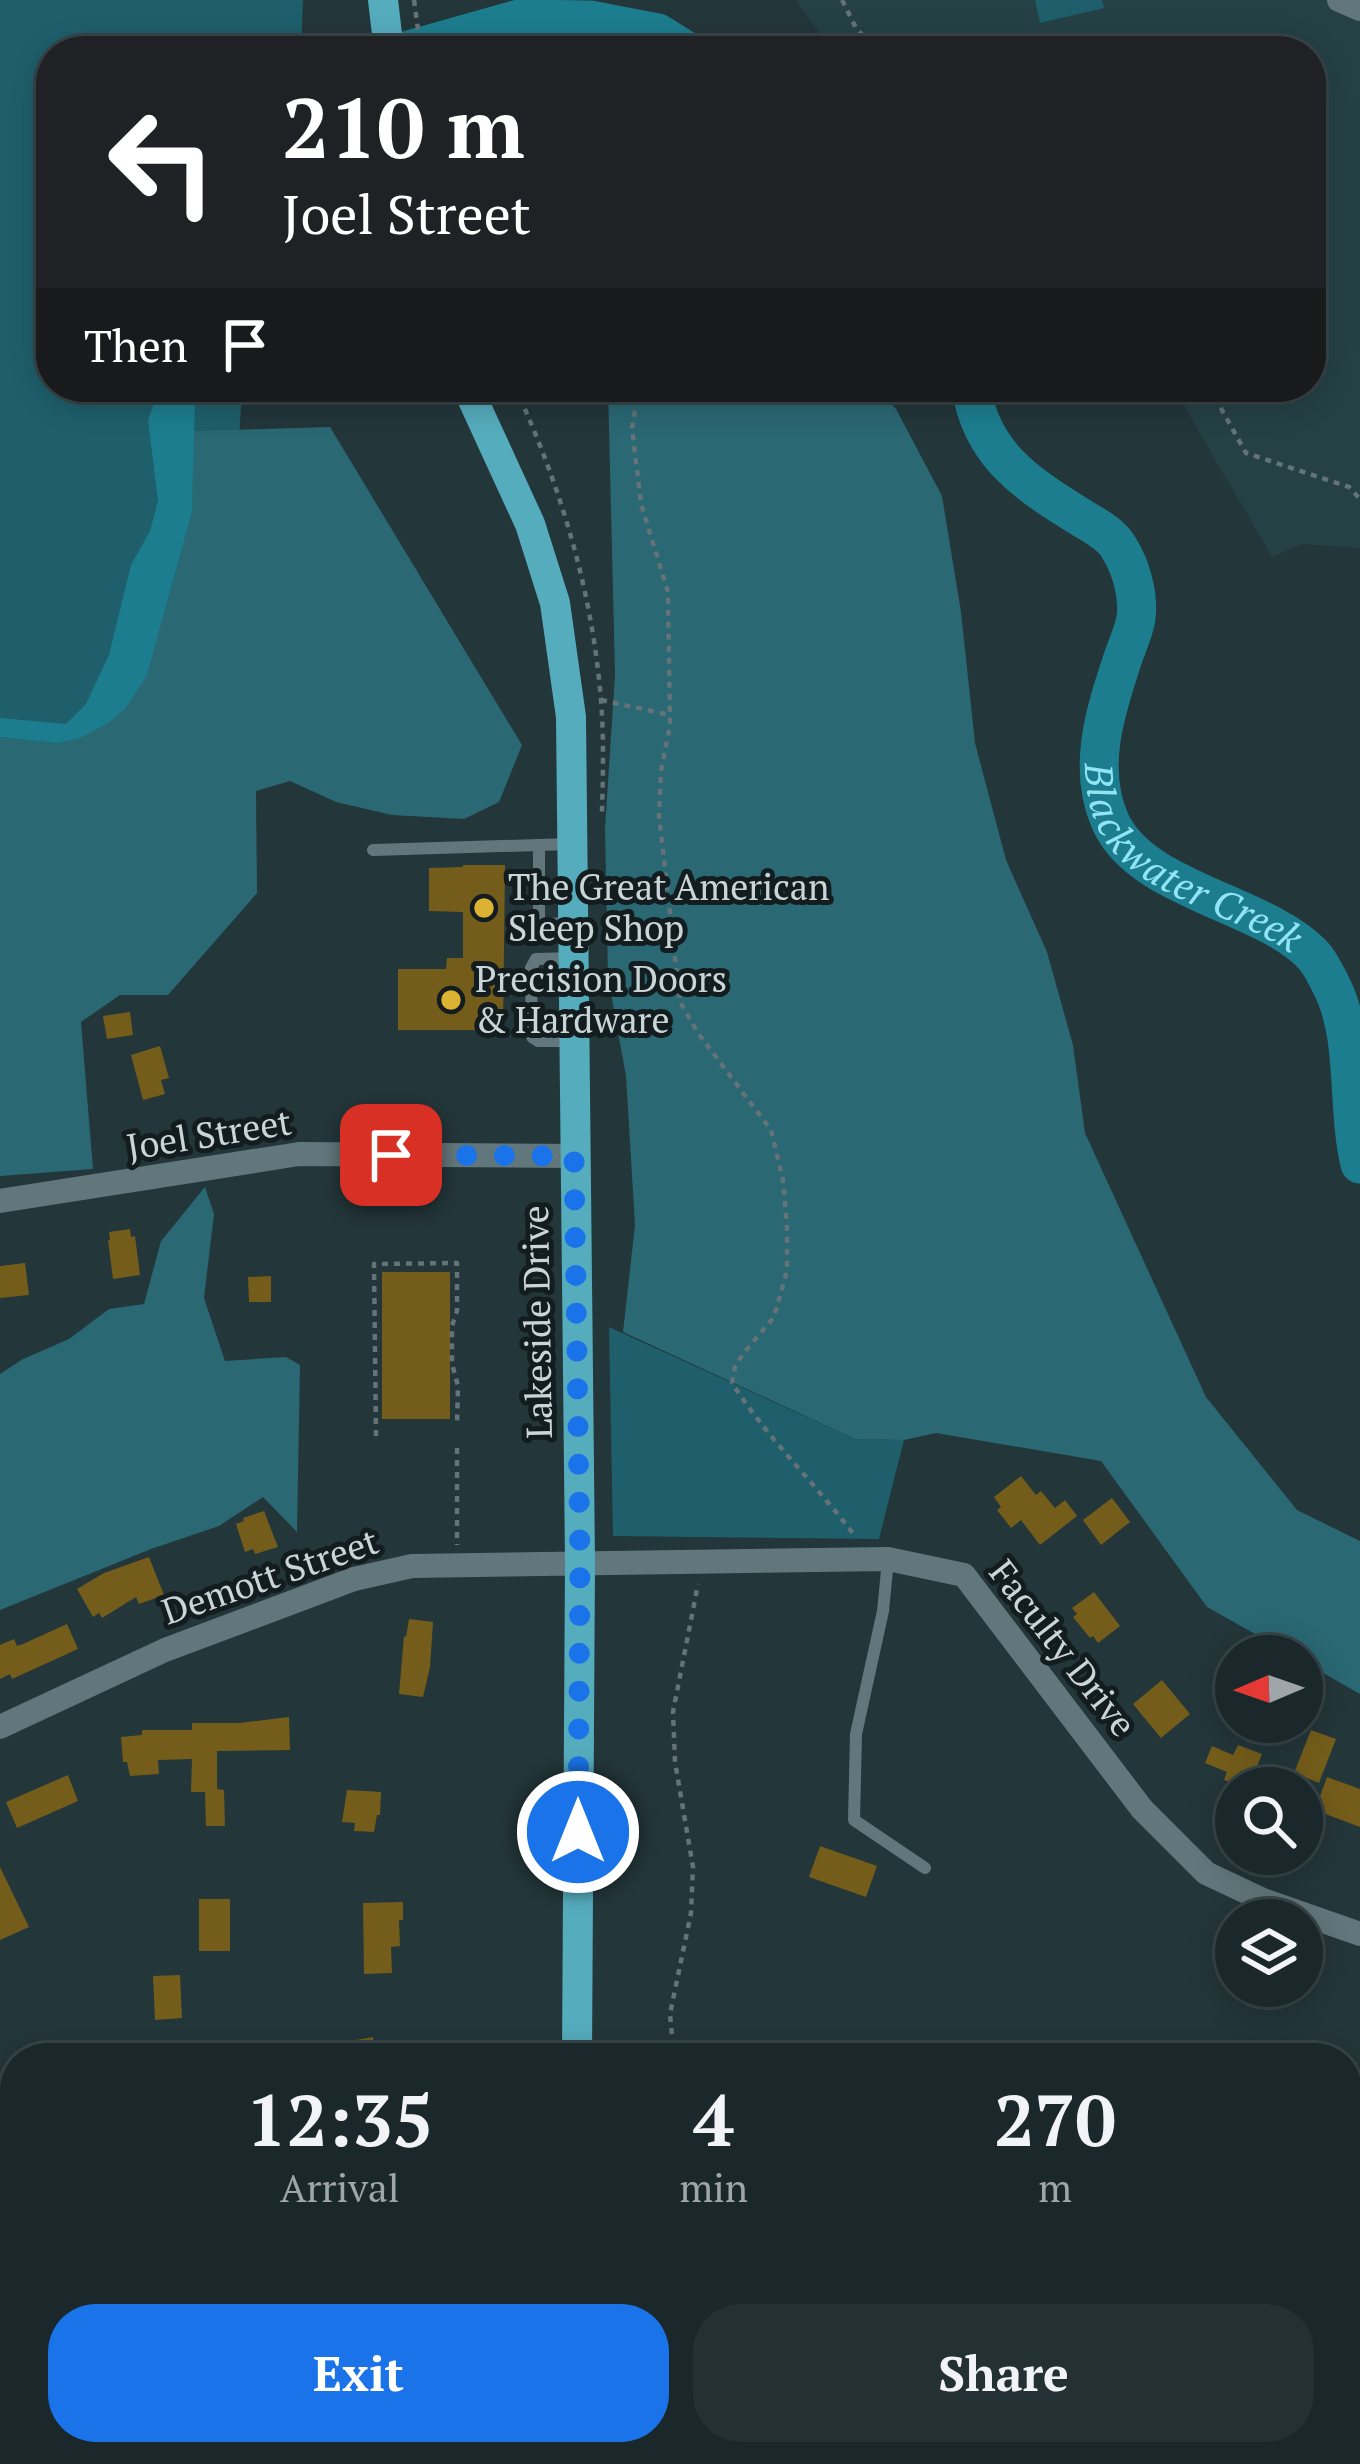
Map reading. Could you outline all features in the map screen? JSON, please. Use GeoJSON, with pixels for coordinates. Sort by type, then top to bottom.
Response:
{"type":"FeatureCollection","features":[{"type":"Feature","properties":{"kind":"main road"},"geometry":{"type":"LineString","coordinates":[[383,0],[387,36]]}},
{"type":"Feature","properties":{"kind":"main road","name":"Lakeside Drive"},"geometry":{"type":"LineString","coordinates":[[473,402],[530,524],[555,603],[571,717],[580,1562],[577,2043]]}},
{"type":"Feature","properties":{"kind":"street"},"geometry":{"type":"LineString","coordinates":[[1339,0],[1360,9]]}},
{"type":"Feature","properties":{"kind":"street","name":"Joel Street"},"geometry":{"type":"LineString","coordinates":[[0,1202],[299,1154],[574,1156]]}},
{"type":"Feature","properties":{"kind":"street","name":"Faculty Drive"},"geometry":{"type":"LineString","coordinates":[[580,1562],[888,1558],[964,1575],[1142,1809],[1206,1873],[1263,1900],[1360,1934]]}},
{"type":"Feature","properties":{"kind":"street","name":"Demott Street"},"geometry":{"type":"LineString","coordinates":[[0,1727],[165,1650],[354,1579],[412,1566],[580,1562]]}},
{"type":"Feature","properties":{"kind":"lane"},"geometry":{"type":"LineString","coordinates":[[374,850],[573,844]]}},
{"type":"Feature","properties":{"kind":"lane"},"geometry":{"type":"LineString","coordinates":[[539,845],[540,923],[573,923]]}},
{"type":"Feature","properties":{"kind":"lane"},"geometry":{"type":"LineString","coordinates":[[573,958],[532,962],[530,1030],[538,1041],[573,1041]]}},
{"type":"Feature","properties":{"kind":"lane"},"geometry":{"type":"LineString","coordinates":[[888,1558],[884,1611],[856,1734],[854,1820],[925,1868]]}},
{"type":"Feature","properties":{"kind":"path"},"geometry":{"type":"LineString","coordinates":[[414,0],[419,36]]}},
{"type":"Feature","properties":{"kind":"path"},"geometry":{"type":"LineString","coordinates":[[842,0],[863,36]]}},
{"type":"Feature","properties":{"kind":"path"},"geometry":{"type":"LineString","coordinates":[[636,402],[632,428],[641,504],[668,592],[670,716],[659,816],[680,1002],[771,1130],[787,1226],[787,1271],[774,1317],[735,1367],[732,1383],[859,1543]]}},
{"type":"Feature","properties":{"kind":"path"},"geometry":{"type":"LineString","coordinates":[[1217,402],[1246,453],[1348,487],[1360,499]]}},
{"type":"Feature","properties":{"kind":"path"},"geometry":{"type":"LineString","coordinates":[[601,700],[670,716]]}},
{"type":"Feature","properties":{"kind":"path"},"geometry":{"type":"LineString","coordinates":[[376,1436],[374,1264],[457,1263],[451,1344],[458,1386],[457,1424]]}},
{"type":"Feature","properties":{"kind":"path"},"geometry":{"type":"LineString","coordinates":[[457,1448],[457,1551]]}},
{"type":"Feature","properties":{"kind":"path"},"geometry":{"type":"LineString","coordinates":[[673,2043],[670,2014],[691,1913],[693,1867],[675,1762],[674,1712],[700,1576]]}},
{"type":"Feature","properties":{"kind":"shaded area"},"geometry":{"type":"Polygon","coordinates":[[[0,0],[303,0],[302,36],[36,36],[36,402],[243,402],[226,652],[114,782],[0,782],[0,0]]]}},
{"type":"Feature","properties":{"kind":"shaded area"},"geometry":{"type":"Polygon","coordinates":[[[796,0],[1360,0],[1360,548],[1302,544],[1272,557],[1182,402],[1326,402],[1326,36],[821,36],[796,0]]]}},
{"type":"Feature","properties":{"kind":"shaded area"},"geometry":{"type":"Polygon","coordinates":[[[1035,0],[1102,0],[1104,8],[1040,23],[1035,0]]]}},
{"type":"Feature","properties":{"kind":"shaded area"},"geometry":{"type":"Polygon","coordinates":[[[155,402],[195,402],[192,512],[147,675],[125,709],[80,738],[57,743],[0,737],[0,718],[66,724],[86,704],[109,655],[131,565],[150,531],[158,501],[148,420],[155,402]]]}},
{"type":"Feature","properties":{"kind":"shaded area"},"geometry":{"type":"Polygon","coordinates":[[[608,402],[890,402],[942,496],[975,743],[1006,860],[1047,952],[1073,1045],[1085,1133],[1206,1397],[1297,1510],[1360,1541],[1360,1694],[1323,1673],[1323,1635],[1257,1635],[1207,1607],[1101,1461],[936,1433],[904,1440],[855,1439],[623,1332],[635,1225],[626,1076],[608,977],[605,828],[615,675],[608,402]]]}},
{"type":"Feature","properties":{"kind":"shaded area"},"geometry":{"type":"Polygon","coordinates":[[[330,427],[522,745],[499,802],[464,819],[392,815],[336,802],[290,781],[256,791],[257,893],[168,995],[120,995],[81,1022],[93,1169],[0,1176],[0,737],[57,743],[147,675],[192,512],[194,431],[330,427]]]}},
{"type":"Feature","properties":{"kind":"shaded area"},"geometry":{"type":"Polygon","coordinates":[[[205,1187],[214,1214],[204,1298],[225,1361],[286,1357],[300,1365],[297,1532],[263,1497],[219,1526],[0,1610],[0,1374],[69,1339],[109,1309],[144,1304],[161,1241],[205,1187]]]}},
{"type":"Feature","properties":{"kind":"shaded area"},"geometry":{"type":"Polygon","coordinates":[[[609,1327],[855,1439],[904,1440],[879,1539],[613,1536],[609,1327]]]}},
{"type":"Feature","properties":{"kind":"building"},"geometry":{"type":"Polygon","coordinates":[[[505,865],[503,1030],[398,1030],[398,969],[446,969],[447,958],[463,958],[463,912],[429,911],[429,868],[505,865]]]}},
{"type":"Feature","properties":{"kind":"building"},"geometry":{"type":"Polygon","coordinates":[[[130,1012],[133,1035],[107,1039],[103,1016],[130,1012]]]}},
{"type":"Feature","properties":{"kind":"building"},"geometry":{"type":"Polygon","coordinates":[[[160,1046],[169,1078],[161,1080],[165,1094],[143,1100],[131,1055],[160,1046]]]}},
{"type":"Feature","properties":{"kind":"building"},"geometry":{"type":"Polygon","coordinates":[[[130,1229],[140,1275],[113,1279],[109,1232],[130,1229]]]}},
{"type":"Feature","properties":{"kind":"building"},"geometry":{"type":"Polygon","coordinates":[[[25,1263],[29,1295],[0,1298],[0,1266],[25,1263]]]}},
{"type":"Feature","properties":{"kind":"building"},"geometry":{"type":"Polygon","coordinates":[[[382,1272],[450,1272],[450,1419],[382,1419],[382,1272]]]}},
{"type":"Feature","properties":{"kind":"building"},"geometry":{"type":"Polygon","coordinates":[[[271,1276],[271,1302],[249,1302],[248,1277],[271,1276]]]}},
{"type":"Feature","properties":{"kind":"building"},"geometry":{"type":"Polygon","coordinates":[[[1021,1476],[1036,1495],[1041,1491],[1055,1508],[1065,1500],[1077,1516],[1040,1545],[1021,1520],[1011,1528],[997,1510],[1001,1507],[994,1497],[1021,1476]]]}},
{"type":"Feature","properties":{"kind":"building"},"geometry":{"type":"Polygon","coordinates":[[[1112,1498],[1130,1522],[1101,1545],[1083,1520],[1112,1498]]]}},
{"type":"Feature","properties":{"kind":"building"},"geometry":{"type":"Polygon","coordinates":[[[264,1511],[278,1547],[245,1552],[236,1524],[264,1511]]]}},
{"type":"Feature","properties":{"kind":"building"},"geometry":{"type":"Polygon","coordinates":[[[149,1557],[164,1595],[139,1604],[136,1597],[102,1618],[99,1613],[93,1617],[77,1589],[104,1573],[149,1557]]]}},
{"type":"Feature","properties":{"kind":"building"},"geometry":{"type":"Polygon","coordinates":[[[1094,1592],[1120,1626],[1098,1643],[1073,1617],[1077,1614],[1072,1608],[1094,1592]]]}},
{"type":"Feature","properties":{"kind":"building"},"geometry":{"type":"Polygon","coordinates":[[[409,1619],[433,1622],[423,1697],[399,1694],[409,1619]]]}},
{"type":"Feature","properties":{"kind":"building"},"geometry":{"type":"Polygon","coordinates":[[[67,1624],[78,1649],[12,1679],[10,1674],[0,1679],[0,1645],[14,1639],[17,1646],[67,1624]]]}},
{"type":"Feature","properties":{"kind":"building"},"geometry":{"type":"Polygon","coordinates":[[[1162,1680],[1190,1714],[1161,1738],[1133,1704],[1162,1680]]]}},
{"type":"Feature","properties":{"kind":"building"},"geometry":{"type":"Polygon","coordinates":[[[289,1717],[290,1750],[217,1751],[217,1789],[224,1790],[225,1826],[206,1826],[205,1792],[191,1792],[192,1759],[158,1760],[159,1774],[130,1776],[123,1762],[121,1737],[142,1735],[142,1730],[192,1730],[192,1723],[289,1717]]]}},
{"type":"Feature","properties":{"kind":"building"},"geometry":{"type":"Polygon","coordinates":[[[1323,1734],[1336,1739],[1323,1773],[1323,1767],[1296,1767],[1306,1743],[1323,1743],[1323,1734]]]}},
{"type":"Feature","properties":{"kind":"building"},"geometry":{"type":"Polygon","coordinates":[[[1238,1745],[1262,1754],[1257,1767],[1205,1763],[1212,1746],[1233,1755],[1238,1745]]]}},
{"type":"Feature","properties":{"kind":"building"},"geometry":{"type":"Polygon","coordinates":[[[68,1775],[78,1801],[17,1828],[6,1802],[68,1775]]]}},
{"type":"Feature","properties":{"kind":"building"},"geometry":{"type":"Polygon","coordinates":[[[1327,1777],[1360,1789],[1360,1827],[1323,1813],[1327,1777]]]}},
{"type":"Feature","properties":{"kind":"building"},"geometry":{"type":"Polygon","coordinates":[[[347,1790],[381,1792],[374,1832],[354,1831],[355,1823],[342,1822],[347,1790]]]}},
{"type":"Feature","properties":{"kind":"building"},"geometry":{"type":"Polygon","coordinates":[[[820,1846],[877,1866],[866,1897],[809,1877],[820,1846]]]}},
{"type":"Feature","properties":{"kind":"building"},"geometry":{"type":"Polygon","coordinates":[[[0,1867],[29,1927],[0,1940],[0,1867]]]}},
{"type":"Feature","properties":{"kind":"building"},"geometry":{"type":"Polygon","coordinates":[[[199,1899],[230,1899],[230,1951],[199,1951],[199,1899]]]}},
{"type":"Feature","properties":{"kind":"building"},"geometry":{"type":"Polygon","coordinates":[[[403,1902],[400,1946],[391,1947],[392,1973],[364,1974],[363,1903],[403,1902]]]}},
{"type":"Feature","properties":{"kind":"building"},"geometry":{"type":"Polygon","coordinates":[[[180,1975],[182,2018],[155,2020],[153,1976],[180,1975]]]}},
{"type":"Feature","properties":{"kind":"building"},"geometry":{"type":"Polygon","coordinates":[[[373,2037],[374,2043],[350,2043],[373,2037]]]}},
{"type":"Feature","properties":{"kind":"waterway","name":"Blackwater Creek"},"geometry":{"type":"LineString","coordinates":[[458,36],[519,19],[590,20],[663,36]]}},
{"type":"Feature","properties":{"kind":"waterway","name":"Blackwater Creek"},"geometry":{"type":"LineString","coordinates":[[974,402],[984,430],[1008,463],[1111,538],[1130,572],[1136,618],[1110,700],[1099,761],[1110,821],[1125,845],[1147,864],[1290,936],[1318,961],[1345,1027],[1360,1164]]}},
{"type":"Feature","properties":{"kind":"place","name":"The Great American Sleep Shop"},"geometry":{"type":"Point","coordinates":[484,908]}},
{"type":"Feature","properties":{"kind":"place","name":"Precision Doors & Hardware"},"geometry":{"type":"Point","coordinates":[451,1000]}},
{"type":"Feature","properties":{"kind":"route"},"geometry":{"type":"LineString","coordinates":[[391,1155],[574,1156],[578,1832]]}}]}
